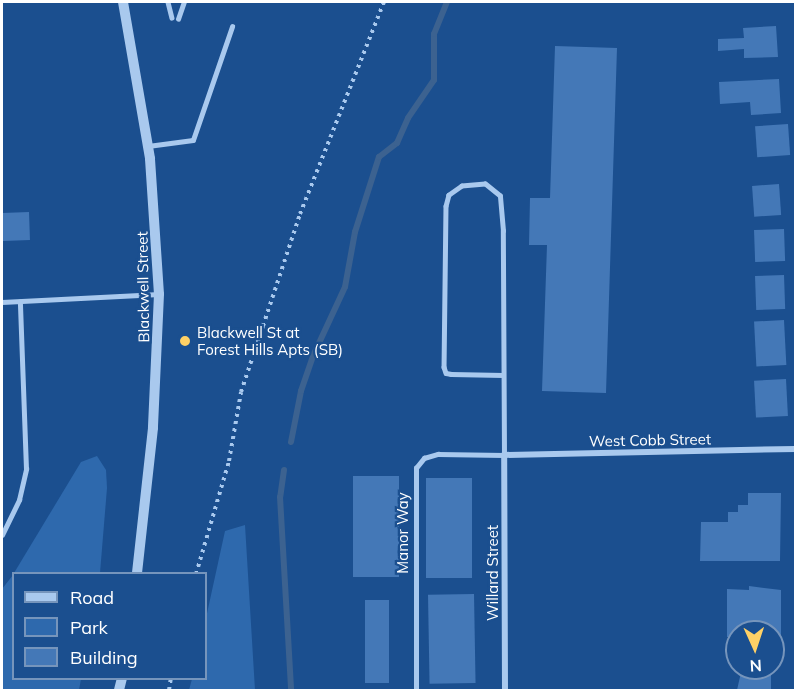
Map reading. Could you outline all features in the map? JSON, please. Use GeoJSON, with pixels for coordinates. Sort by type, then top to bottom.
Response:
{"type":"FeatureCollection","features":[{"type":"Feature","properties":{"kind":"street","name":"Blackwell Street"},"geometry":{"type":"LineString","coordinates":[[123,2],[148,146],[159,294],[153,428],[136,572]]}},
{"type":"Feature","properties":{"kind":"street","name":"West Cobb Street"},"geometry":{"type":"LineString","coordinates":[[504,455],[795,449]]}},
{"type":"Feature","properties":{"kind":"street","name":"Willard Street"},"geometry":{"type":"LineString","coordinates":[[504,455],[505,690]]}},
{"type":"Feature","properties":{"kind":"lane"},"geometry":{"type":"LineString","coordinates":[[168,2],[171,18]]}},
{"type":"Feature","properties":{"kind":"lane"},"geometry":{"type":"LineString","coordinates":[[178,19],[184,2]]}},
{"type":"Feature","properties":{"kind":"lane"},"geometry":{"type":"LineString","coordinates":[[148,146],[193,141],[232,27]]}},
{"type":"Feature","properties":{"kind":"lane"},"geometry":{"type":"LineString","coordinates":[[503,375],[451,374],[444,367],[446,206],[454,189],[475,185],[493,187],[500,196],[503,231],[504,455]]}},
{"type":"Feature","properties":{"kind":"lane"},"geometry":{"type":"LineString","coordinates":[[2,302],[159,294]]}},
{"type":"Feature","properties":{"kind":"lane"},"geometry":{"type":"LineString","coordinates":[[2,535],[19,500],[26,469],[20,302]]}},
{"type":"Feature","properties":{"kind":"lane","name":"Manor Way"},"geometry":{"type":"LineString","coordinates":[[416,690],[417,468],[424,458],[438,454],[504,455]]}},
{"type":"Feature","properties":{"kind":"path"},"geometry":{"type":"LineString","coordinates":[[196,572],[229,461],[241,392],[293,237],[384,2]]}},
{"type":"Feature","properties":{"kind":"green space"},"geometry":{"type":"Polygon","coordinates":[[[97,456],[106,470],[107,488],[100,572],[15,572],[81,462],[97,456]]]}},
{"type":"Feature","properties":{"kind":"green space"},"geometry":{"type":"Polygon","coordinates":[[[245,525],[255,690],[189,690],[192,680],[207,680],[207,613],[225,531],[245,525]]]}},
{"type":"Feature","properties":{"kind":"green space"},"geometry":{"type":"Polygon","coordinates":[[[12,576],[12,680],[81,680],[79,690],[2,690],[2,589],[12,576]]]}},
{"type":"Feature","properties":{"kind":"building"},"geometry":{"type":"Polygon","coordinates":[[[776,26],[778,57],[744,58],[744,49],[718,51],[718,39],[744,38],[743,28],[776,26]]]}},
{"type":"Feature","properties":{"kind":"building"},"geometry":{"type":"Polygon","coordinates":[[[555,46],[617,48],[606,393],[542,391],[547,245],[529,245],[530,198],[550,198],[555,46]]]}},
{"type":"Feature","properties":{"kind":"building"},"geometry":{"type":"Polygon","coordinates":[[[779,79],[781,113],[751,115],[750,102],[720,104],[719,82],[779,79]]]}},
{"type":"Feature","properties":{"kind":"building"},"geometry":{"type":"Polygon","coordinates":[[[788,124],[790,155],[757,157],[755,126],[788,124]]]}},
{"type":"Feature","properties":{"kind":"building"},"geometry":{"type":"Polygon","coordinates":[[[779,184],[781,215],[754,217],[752,186],[779,184]]]}},
{"type":"Feature","properties":{"kind":"building"},"geometry":{"type":"Polygon","coordinates":[[[29,212],[30,240],[3,241],[2,213],[29,212]]]}},
{"type":"Feature","properties":{"kind":"building"},"geometry":{"type":"Polygon","coordinates":[[[784,229],[785,261],[755,262],[754,230],[784,229]]]}},
{"type":"Feature","properties":{"kind":"building"},"geometry":{"type":"Polygon","coordinates":[[[784,275],[785,309],[756,310],[755,276],[784,275]]]}},
{"type":"Feature","properties":{"kind":"building"},"geometry":{"type":"Polygon","coordinates":[[[784,320],[786,365],[756,367],[754,322],[784,320]]]}},
{"type":"Feature","properties":{"kind":"building"},"geometry":{"type":"Polygon","coordinates":[[[786,379],[788,416],[756,418],[754,381],[786,379]]]}},
{"type":"Feature","properties":{"kind":"building"},"geometry":{"type":"Polygon","coordinates":[[[353,476],[399,476],[399,577],[353,577],[353,476]]]}},
{"type":"Feature","properties":{"kind":"building"},"geometry":{"type":"Polygon","coordinates":[[[426,478],[472,478],[472,578],[426,578],[426,478]]]}},
{"type":"Feature","properties":{"kind":"building"},"geometry":{"type":"Polygon","coordinates":[[[748,493],[781,493],[780,561],[700,561],[701,522],[728,522],[728,512],[738,512],[738,505],[748,505],[748,493]]]}},
{"type":"Feature","properties":{"kind":"building"},"geometry":{"type":"Polygon","coordinates":[[[749,586],[781,590],[781,620],[727,620],[727,589],[749,590],[749,586]]]}},
{"type":"Feature","properties":{"kind":"building"},"geometry":{"type":"Polygon","coordinates":[[[474,594],[476,683],[430,684],[428,595],[474,594]]]}},
{"type":"Feature","properties":{"kind":"building"},"geometry":{"type":"Polygon","coordinates":[[[365,600],[389,600],[389,683],[365,683],[365,600]]]}},
{"type":"Feature","properties":{"kind":"building"},"geometry":{"type":"Polygon","coordinates":[[[739,680],[771,680],[771,690],[737,690],[739,680]]]}},
{"type":"Feature","properties":{"kind":"waterway"},"geometry":{"type":"LineString","coordinates":[[291,442],[301,391],[313,356],[345,287],[355,232],[379,157],[397,143],[408,118],[434,80],[434,34],[447,2]]}},
{"type":"Feature","properties":{"kind":"waterway"},"geometry":{"type":"LineString","coordinates":[[284,470],[280,497],[291,690]]}},
{"type":"Feature","properties":{"kind":"place","name":"Blackwell St at Forest Hills Apts (SB)"},"geometry":{"type":"Point","coordinates":[185,341]}}]}
